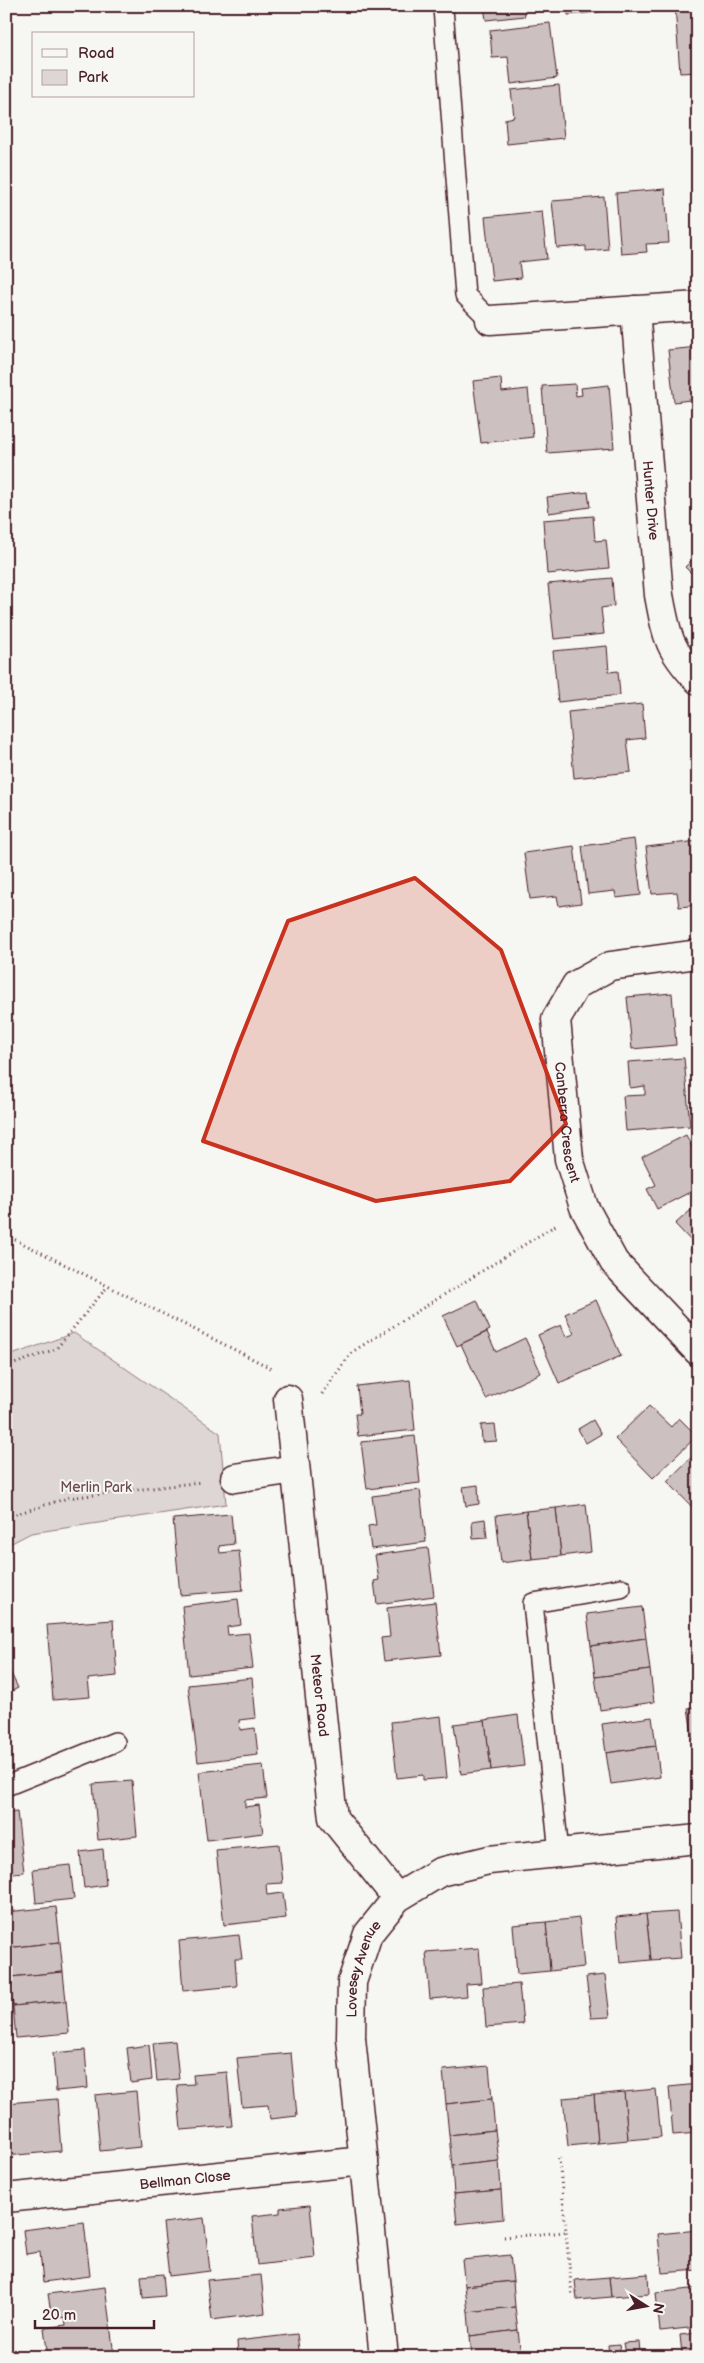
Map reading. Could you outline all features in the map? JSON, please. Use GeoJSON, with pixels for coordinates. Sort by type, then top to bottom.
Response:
{"type":"FeatureCollection","features":[{"type":"Feature","properties":{"kind":"street"},"geometry":{"type":"LineString","coordinates":[[490,320],[698,306]]}},
{"type":"Feature","properties":{"kind":"street","name":"Hunter Drive"},"geometry":{"type":"LineString","coordinates":[[635,310],[660,595],[667,638],[680,661],[698,680]]}},
{"type":"Feature","properties":{"kind":"street","name":"Canberra Crescent"},"geometry":{"type":"LineString","coordinates":[[698,954],[610,966],[576,985],[556,1019],[569,1159],[584,1207],[614,1262],[698,1351]]}},
{"type":"Feature","properties":{"kind":"street","name":"Meteor Road"},"geometry":{"type":"LineString","coordinates":[[289,1409],[333,1818],[397,1898]]}},
{"type":"Feature","properties":{"kind":"street"},"geometry":{"type":"LineString","coordinates":[[235,1478],[295,1469]]}},
{"type":"Feature","properties":{"kind":"street","name":"Lovesey Avenue"},"geometry":{"type":"LineString","coordinates":[[384,2357],[351,2038],[352,1982],[368,1934],[397,1898],[440,1872],[488,1860],[698,1839]]}},
{"type":"Feature","properties":{"kind":"street","name":"Bellman Close"},"geometry":{"type":"LineString","coordinates":[[6,2198],[364,2161]]}},
{"type":"Feature","properties":{"kind":"lane"},"geometry":{"type":"LineString","coordinates":[[443,8],[465,295],[490,320]]}},
{"type":"Feature","properties":{"kind":"lane"},"geometry":{"type":"LineString","coordinates":[[559,1852],[533,1603],[621,1588]]}},
{"type":"Feature","properties":{"kind":"lane"},"geometry":{"type":"LineString","coordinates":[[6,1786],[115,1742]]}},
{"type":"Feature","properties":{"kind":"path"},"geometry":{"type":"LineString","coordinates":[[6,1235],[269,1367],[289,1409],[306,1400],[320,1396],[352,1352],[584,1207]]}},
{"type":"Feature","properties":{"kind":"path"},"geometry":{"type":"LineString","coordinates":[[6,1367],[56,1349],[108,1286]]}},
{"type":"Feature","properties":{"kind":"path"},"geometry":{"type":"LineString","coordinates":[[6,1518],[68,1498],[235,1478]]}},
{"type":"Feature","properties":{"kind":"path"},"geometry":{"type":"LineString","coordinates":[[559,2158],[572,2295]]}},
{"type":"Feature","properties":{"kind":"path"},"geometry":{"type":"LineString","coordinates":[[504,2237],[566,2232]]}},
{"type":"Feature","properties":{"kind":"highlighted area"},"geometry":{"type":"Polygon","coordinates":[[[415,878],[501,950],[566,1124],[510,1181],[376,1201],[203,1141],[237,1048],[288,921],[415,878]]]}},
{"type":"Feature","properties":{"kind":"green space","name":"Merlin Park"},"geometry":{"type":"Polygon","coordinates":[[[74,1333],[220,1433],[226,1504],[31,1533],[6,1546],[6,1357],[74,1333]]]}},
{"type":"Feature","properties":{"kind":"building"},"geometry":{"type":"Polygon","coordinates":[[[484,6],[524,6],[525,16],[486,20],[484,6]]]}},
{"type":"Feature","properties":{"kind":"building"},"geometry":{"type":"Polygon","coordinates":[[[568,6],[608,6],[608,11],[568,15],[568,6]]]}},
{"type":"Feature","properties":{"kind":"building"},"geometry":{"type":"Polygon","coordinates":[[[675,6],[698,6],[698,72],[680,73],[675,6]]]}},
{"type":"Feature","properties":{"kind":"building"},"geometry":{"type":"Polygon","coordinates":[[[550,23],[557,78],[511,84],[508,57],[492,58],[490,30],[550,23]]]}},
{"type":"Feature","properties":{"kind":"building"},"geometry":{"type":"Polygon","coordinates":[[[698,83],[698,111],[695,84],[698,83]]]}},
{"type":"Feature","properties":{"kind":"building"},"geometry":{"type":"Polygon","coordinates":[[[559,85],[564,138],[507,144],[505,119],[514,117],[511,90],[559,85]]]}},
{"type":"Feature","properties":{"kind":"building"},"geometry":{"type":"Polygon","coordinates":[[[665,189],[669,243],[646,244],[647,252],[621,254],[616,193],[665,189]]]}},
{"type":"Feature","properties":{"kind":"building"},"geometry":{"type":"Polygon","coordinates":[[[604,197],[608,249],[586,251],[586,246],[557,248],[552,201],[604,197]]]}},
{"type":"Feature","properties":{"kind":"building"},"geometry":{"type":"Polygon","coordinates":[[[542,211],[547,259],[519,262],[521,278],[492,281],[485,217],[542,211]]]}},
{"type":"Feature","properties":{"kind":"building"},"geometry":{"type":"Polygon","coordinates":[[[698,347],[698,399],[674,402],[668,350],[698,347]]]}},
{"type":"Feature","properties":{"kind":"building"},"geometry":{"type":"Polygon","coordinates":[[[501,378],[502,392],[528,389],[533,437],[481,443],[473,381],[501,378]]]}},
{"type":"Feature","properties":{"kind":"building"},"geometry":{"type":"Polygon","coordinates":[[[575,384],[576,396],[582,395],[581,388],[609,385],[614,448],[547,453],[542,386],[575,384]]]}},
{"type":"Feature","properties":{"kind":"building"},"geometry":{"type":"Polygon","coordinates":[[[588,492],[590,507],[549,513],[547,497],[588,492]]]}},
{"type":"Feature","properties":{"kind":"building"},"geometry":{"type":"Polygon","coordinates":[[[593,516],[595,541],[606,540],[609,568],[547,574],[543,520],[593,516]]]}},
{"type":"Feature","properties":{"kind":"building"},"geometry":{"type":"Polygon","coordinates":[[[698,554],[698,580],[685,567],[698,554]]]}},
{"type":"Feature","properties":{"kind":"building"},"geometry":{"type":"Polygon","coordinates":[[[612,578],[614,606],[601,608],[604,634],[554,639],[548,584],[612,578]]]}},
{"type":"Feature","properties":{"kind":"building"},"geometry":{"type":"Polygon","coordinates":[[[607,646],[609,672],[618,671],[620,695],[558,702],[553,651],[607,646]]]}},
{"type":"Feature","properties":{"kind":"building"},"geometry":{"type":"Polygon","coordinates":[[[642,704],[645,738],[627,740],[631,772],[574,778],[568,712],[642,704]]]}},
{"type":"Feature","properties":{"kind":"building"},"geometry":{"type":"Polygon","coordinates":[[[634,839],[641,895],[616,898],[615,891],[588,894],[582,846],[634,839]]]}},
{"type":"Feature","properties":{"kind":"building"},"geometry":{"type":"Polygon","coordinates":[[[698,841],[698,905],[679,907],[677,892],[652,894],[646,847],[698,841]]]}},
{"type":"Feature","properties":{"kind":"building"},"geometry":{"type":"Polygon","coordinates":[[[574,846],[581,903],[559,906],[557,896],[530,899],[524,853],[574,846]]]}},
{"type":"Feature","properties":{"kind":"building"},"geometry":{"type":"Polygon","coordinates":[[[672,993],[676,1045],[632,1049],[627,997],[672,993]]]}},
{"type":"Feature","properties":{"kind":"building"},"geometry":{"type":"Polygon","coordinates":[[[684,1058],[690,1126],[626,1131],[623,1096],[645,1095],[645,1086],[630,1088],[628,1062],[684,1058]]]}},
{"type":"Feature","properties":{"kind":"building"},"geometry":{"type":"Polygon","coordinates":[[[686,1135],[698,1159],[698,1188],[657,1209],[647,1189],[656,1185],[642,1157],[686,1135]]]}},
{"type":"Feature","properties":{"kind":"building"},"geometry":{"type":"Polygon","coordinates":[[[698,1204],[698,1259],[690,1250],[695,1245],[675,1224],[698,1204]]]}},
{"type":"Feature","properties":{"kind":"building"},"geometry":{"type":"Polygon","coordinates":[[[477,1300],[490,1330],[457,1346],[443,1316],[477,1300]]]}},
{"type":"Feature","properties":{"kind":"building"},"geometry":{"type":"Polygon","coordinates":[[[596,1300],[621,1356],[559,1383],[538,1335],[561,1325],[566,1337],[574,1334],[565,1314],[596,1300]]]}},
{"type":"Feature","properties":{"kind":"building"},"geometry":{"type":"Polygon","coordinates":[[[487,1332],[496,1352],[525,1338],[541,1373],[486,1399],[461,1344],[487,1332]]]}},
{"type":"Feature","properties":{"kind":"building"},"geometry":{"type":"Polygon","coordinates":[[[410,1380],[415,1430],[358,1436],[355,1414],[360,1414],[357,1386],[410,1380]]]}},
{"type":"Feature","properties":{"kind":"building"},"geometry":{"type":"Polygon","coordinates":[[[649,1406],[671,1427],[679,1418],[697,1436],[653,1478],[615,1439],[649,1406]]]}},
{"type":"Feature","properties":{"kind":"building"},"geometry":{"type":"Polygon","coordinates":[[[593,1420],[601,1434],[586,1443],[578,1429],[593,1420]]]}},
{"type":"Feature","properties":{"kind":"building"},"geometry":{"type":"Polygon","coordinates":[[[495,1424],[497,1441],[482,1442],[481,1425],[495,1424]]]}},
{"type":"Feature","properties":{"kind":"building"},"geometry":{"type":"Polygon","coordinates":[[[415,1436],[420,1483],[367,1489],[361,1442],[415,1436]]]}},
{"type":"Feature","properties":{"kind":"building"},"geometry":{"type":"Polygon","coordinates":[[[698,1451],[698,1513],[667,1481],[698,1451]]]}},
{"type":"Feature","properties":{"kind":"building"},"geometry":{"type":"Polygon","coordinates":[[[478,1485],[479,1504],[466,1506],[463,1487],[478,1485]]]}},
{"type":"Feature","properties":{"kind":"building"},"geometry":{"type":"Polygon","coordinates":[[[420,1490],[426,1542],[371,1549],[368,1526],[376,1525],[372,1496],[420,1490]]]}},
{"type":"Feature","properties":{"kind":"building"},"geometry":{"type":"Polygon","coordinates":[[[586,1504],[591,1552],[561,1556],[556,1508],[586,1504]]]}},
{"type":"Feature","properties":{"kind":"building"},"geometry":{"type":"Polygon","coordinates":[[[556,1508],[561,1556],[532,1559],[526,1511],[556,1508]]]}},
{"type":"Feature","properties":{"kind":"building"},"geometry":{"type":"Polygon","coordinates":[[[526,1511],[532,1559],[501,1563],[496,1515],[526,1511]]]}},
{"type":"Feature","properties":{"kind":"building"},"geometry":{"type":"Polygon","coordinates":[[[231,1514],[234,1544],[219,1546],[220,1553],[239,1551],[243,1590],[180,1595],[173,1519],[231,1514]]]}},
{"type":"Feature","properties":{"kind":"building"},"geometry":{"type":"Polygon","coordinates":[[[485,1519],[487,1538],[473,1539],[472,1521],[485,1519]]]}},
{"type":"Feature","properties":{"kind":"building"},"geometry":{"type":"Polygon","coordinates":[[[428,1548],[434,1596],[377,1604],[374,1581],[379,1580],[375,1555],[428,1548]]]}},
{"type":"Feature","properties":{"kind":"building"},"geometry":{"type":"Polygon","coordinates":[[[238,1599],[241,1625],[227,1627],[228,1635],[249,1633],[253,1668],[189,1675],[182,1606],[238,1599]]]}},
{"type":"Feature","properties":{"kind":"building"},"geometry":{"type":"Polygon","coordinates":[[[435,1602],[441,1655],[384,1661],[381,1638],[390,1637],[387,1608],[435,1602]]]}},
{"type":"Feature","properties":{"kind":"building"},"geometry":{"type":"Polygon","coordinates":[[[642,1607],[646,1638],[591,1646],[587,1614],[642,1607]]]}},
{"type":"Feature","properties":{"kind":"building"},"geometry":{"type":"Polygon","coordinates":[[[113,1620],[117,1676],[88,1679],[90,1697],[53,1700],[47,1625],[113,1620]]]}},
{"type":"Feature","properties":{"kind":"building"},"geometry":{"type":"Polygon","coordinates":[[[646,1638],[650,1670],[595,1677],[591,1646],[646,1638]]]}},
{"type":"Feature","properties":{"kind":"building"},"geometry":{"type":"Polygon","coordinates":[[[6,1663],[18,1688],[6,1694],[6,1663]]]}},
{"type":"Feature","properties":{"kind":"building"},"geometry":{"type":"Polygon","coordinates":[[[650,1670],[654,1702],[600,1710],[595,1677],[650,1670]]]}},
{"type":"Feature","properties":{"kind":"building"},"geometry":{"type":"Polygon","coordinates":[[[252,1678],[256,1718],[239,1720],[240,1730],[255,1728],[258,1755],[198,1762],[188,1685],[252,1678]]]}},
{"type":"Feature","properties":{"kind":"building"},"geometry":{"type":"Polygon","coordinates":[[[698,1707],[698,1740],[693,1740],[688,1708],[698,1707]]]}},
{"type":"Feature","properties":{"kind":"building"},"geometry":{"type":"Polygon","coordinates":[[[518,1715],[524,1766],[491,1770],[485,1720],[518,1715]]]}},
{"type":"Feature","properties":{"kind":"building"},"geometry":{"type":"Polygon","coordinates":[[[441,1716],[447,1778],[423,1780],[423,1775],[397,1778],[391,1722],[441,1716]]]}},
{"type":"Feature","properties":{"kind":"building"},"geometry":{"type":"Polygon","coordinates":[[[652,1717],[656,1746],[606,1753],[602,1724],[652,1717]]]}},
{"type":"Feature","properties":{"kind":"building"},"geometry":{"type":"Polygon","coordinates":[[[485,1720],[491,1770],[461,1774],[454,1724],[485,1720]]]}},
{"type":"Feature","properties":{"kind":"building"},"geometry":{"type":"Polygon","coordinates":[[[656,1746],[660,1777],[611,1784],[606,1753],[656,1746]]]}},
{"type":"Feature","properties":{"kind":"building"},"geometry":{"type":"Polygon","coordinates":[[[263,1765],[267,1798],[245,1800],[245,1807],[259,1805],[263,1833],[207,1840],[199,1772],[263,1765]]]}},
{"type":"Feature","properties":{"kind":"building"},"geometry":{"type":"Polygon","coordinates":[[[132,1781],[137,1836],[98,1840],[93,1784],[132,1781]]]}},
{"type":"Feature","properties":{"kind":"building"},"geometry":{"type":"Polygon","coordinates":[[[17,1812],[24,1872],[6,1874],[6,1813],[17,1812]]]}},
{"type":"Feature","properties":{"kind":"building"},"geometry":{"type":"Polygon","coordinates":[[[279,1844],[283,1883],[266,1884],[267,1895],[283,1893],[286,1918],[224,1925],[216,1850],[279,1844]]]}},
{"type":"Feature","properties":{"kind":"building"},"geometry":{"type":"Polygon","coordinates":[[[103,1849],[106,1885],[84,1888],[80,1852],[103,1849]]]}},
{"type":"Feature","properties":{"kind":"building"},"geometry":{"type":"Polygon","coordinates":[[[70,1865],[74,1899],[36,1903],[33,1869],[70,1865]]]}},
{"type":"Feature","properties":{"kind":"building"},"geometry":{"type":"Polygon","coordinates":[[[56,1907],[60,1942],[7,1948],[6,1912],[56,1907]]]}},
{"type":"Feature","properties":{"kind":"building"},"geometry":{"type":"Polygon","coordinates":[[[677,1912],[681,1958],[651,1960],[646,1914],[677,1912]]]}},
{"type":"Feature","properties":{"kind":"building"},"geometry":{"type":"Polygon","coordinates":[[[646,1914],[651,1960],[620,1963],[616,1917],[646,1914]]]}},
{"type":"Feature","properties":{"kind":"building"},"geometry":{"type":"Polygon","coordinates":[[[579,1918],[584,1967],[550,1971],[546,1922],[579,1918]]]}},
{"type":"Feature","properties":{"kind":"building"},"geometry":{"type":"Polygon","coordinates":[[[546,1922],[550,1971],[517,1974],[513,1925],[546,1922]]]}},
{"type":"Feature","properties":{"kind":"building"},"geometry":{"type":"Polygon","coordinates":[[[239,1935],[242,1959],[235,1959],[237,1986],[183,1991],[179,1941],[239,1935]]]}},
{"type":"Feature","properties":{"kind":"building"},"geometry":{"type":"Polygon","coordinates":[[[60,1942],[63,1972],[10,1977],[7,1948],[60,1942]]]}},
{"type":"Feature","properties":{"kind":"building"},"geometry":{"type":"Polygon","coordinates":[[[479,1948],[482,1983],[466,1984],[467,1996],[430,1999],[426,1952],[479,1948]]]}},
{"type":"Feature","properties":{"kind":"building"},"geometry":{"type":"Polygon","coordinates":[[[63,1972],[66,2001],[13,2006],[10,1977],[63,1972]]]}},
{"type":"Feature","properties":{"kind":"building"},"geometry":{"type":"Polygon","coordinates":[[[605,1975],[610,2017],[591,2018],[586,1977],[605,1975]]]}},
{"type":"Feature","properties":{"kind":"building"},"geometry":{"type":"Polygon","coordinates":[[[519,1984],[523,2024],[486,2027],[483,1987],[519,1984]]]}},
{"type":"Feature","properties":{"kind":"building"},"geometry":{"type":"Polygon","coordinates":[[[66,2001],[69,2033],[16,2038],[13,2006],[66,2001]]]}},
{"type":"Feature","properties":{"kind":"building"},"geometry":{"type":"Polygon","coordinates":[[[175,2041],[179,2079],[157,2081],[153,2043],[175,2041]]]}},
{"type":"Feature","properties":{"kind":"building"},"geometry":{"type":"Polygon","coordinates":[[[149,2045],[152,2080],[131,2083],[127,2048],[149,2045]]]}},
{"type":"Feature","properties":{"kind":"building"},"geometry":{"type":"Polygon","coordinates":[[[85,2050],[88,2088],[56,2091],[53,2053],[85,2050]]]}},
{"type":"Feature","properties":{"kind":"building"},"geometry":{"type":"Polygon","coordinates":[[[291,2053],[297,2116],[270,2119],[268,2105],[242,2107],[237,2058],[291,2053]]]}},
{"type":"Feature","properties":{"kind":"building"},"geometry":{"type":"Polygon","coordinates":[[[489,2066],[492,2099],[446,2104],[443,2070],[489,2066]]]}},
{"type":"Feature","properties":{"kind":"building"},"geometry":{"type":"Polygon","coordinates":[[[227,2072],[232,2126],[181,2130],[177,2085],[194,2084],[193,2075],[227,2072]]]}},
{"type":"Feature","properties":{"kind":"building"},"geometry":{"type":"Polygon","coordinates":[[[698,2084],[698,2133],[673,2135],[669,2087],[698,2084]]]}},
{"type":"Feature","properties":{"kind":"building"},"geometry":{"type":"Polygon","coordinates":[[[656,2089],[661,2137],[628,2140],[624,2092],[656,2089]]]}},
{"type":"Feature","properties":{"kind":"building"},"geometry":{"type":"Polygon","coordinates":[[[136,2091],[141,2147],[100,2151],[95,2095],[136,2091]]]}},
{"type":"Feature","properties":{"kind":"building"},"geometry":{"type":"Polygon","coordinates":[[[624,2092],[628,2140],[598,2143],[594,2095],[624,2092]]]}},
{"type":"Feature","properties":{"kind":"building"},"geometry":{"type":"Polygon","coordinates":[[[594,2095],[598,2143],[568,2146],[563,2098],[594,2095]]]}},
{"type":"Feature","properties":{"kind":"building"},"geometry":{"type":"Polygon","coordinates":[[[57,2099],[61,2151],[6,2156],[6,2103],[57,2099]]]}},
{"type":"Feature","properties":{"kind":"building"},"geometry":{"type":"Polygon","coordinates":[[[492,2099],[495,2130],[449,2135],[446,2104],[492,2099]]]}},
{"type":"Feature","properties":{"kind":"building"},"geometry":{"type":"Polygon","coordinates":[[[495,2130],[499,2161],[452,2166],[449,2135],[495,2130]]]}},
{"type":"Feature","properties":{"kind":"building"},"geometry":{"type":"Polygon","coordinates":[[[499,2161],[501,2190],[454,2194],[452,2166],[499,2161]]]}},
{"type":"Feature","properties":{"kind":"building"},"geometry":{"type":"Polygon","coordinates":[[[501,2190],[503,2219],[457,2224],[454,2194],[501,2190]]]}},
{"type":"Feature","properties":{"kind":"building"},"geometry":{"type":"Polygon","coordinates":[[[310,2205],[315,2258],[257,2265],[252,2216],[280,2213],[280,2208],[310,2205]]]}},
{"type":"Feature","properties":{"kind":"building"},"geometry":{"type":"Polygon","coordinates":[[[204,2218],[210,2271],[169,2276],[163,2223],[204,2218]]]}},
{"type":"Feature","properties":{"kind":"building"},"geometry":{"type":"Polygon","coordinates":[[[84,2222],[90,2276],[43,2282],[40,2252],[26,2254],[23,2230],[84,2222]]]}},
{"type":"Feature","properties":{"kind":"building"},"geometry":{"type":"Polygon","coordinates":[[[698,2230],[698,2270],[662,2273],[658,2234],[698,2230]]]}},
{"type":"Feature","properties":{"kind":"building"},"geometry":{"type":"Polygon","coordinates":[[[510,2255],[513,2281],[465,2286],[462,2260],[510,2255]]]}},
{"type":"Feature","properties":{"kind":"building"},"geometry":{"type":"Polygon","coordinates":[[[163,2274],[165,2296],[143,2298],[141,2276],[163,2274]]]}},
{"type":"Feature","properties":{"kind":"building"},"geometry":{"type":"Polygon","coordinates":[[[648,2274],[649,2294],[611,2297],[609,2277],[648,2274]]]}},
{"type":"Feature","properties":{"kind":"building"},"geometry":{"type":"Polygon","coordinates":[[[261,2275],[265,2313],[212,2320],[207,2280],[261,2275]]]}},
{"type":"Feature","properties":{"kind":"building"},"geometry":{"type":"Polygon","coordinates":[[[609,2277],[611,2297],[577,2300],[575,2280],[609,2277]]]}},
{"type":"Feature","properties":{"kind":"building"},"geometry":{"type":"Polygon","coordinates":[[[513,2281],[515,2307],[468,2312],[465,2286],[513,2281]]]}},
{"type":"Feature","properties":{"kind":"building"},"geometry":{"type":"Polygon","coordinates":[[[105,2287],[114,2355],[48,2357],[44,2328],[66,2325],[65,2317],[52,2319],[48,2294],[105,2287]]]}},
{"type":"Feature","properties":{"kind":"building"},"geometry":{"type":"Polygon","coordinates":[[[698,2288],[698,2327],[660,2331],[656,2293],[698,2288]]]}},
{"type":"Feature","properties":{"kind":"building"},"geometry":{"type":"Polygon","coordinates":[[[515,2307],[518,2330],[470,2336],[468,2312],[515,2307]]]}},
{"type":"Feature","properties":{"kind":"building"},"geometry":{"type":"Polygon","coordinates":[[[518,2330],[521,2357],[472,2357],[470,2336],[518,2330]]]}},
{"type":"Feature","properties":{"kind":"building"},"geometry":{"type":"Polygon","coordinates":[[[698,2333],[698,2352],[682,2354],[680,2335],[698,2333]]]}},
{"type":"Feature","properties":{"kind":"building"},"geometry":{"type":"Polygon","coordinates":[[[297,2334],[300,2357],[238,2357],[237,2341],[297,2334]]]}},
{"type":"Feature","properties":{"kind":"building"},"geometry":{"type":"Polygon","coordinates":[[[639,2342],[640,2352],[625,2354],[623,2343],[639,2342]]]}},
{"type":"Feature","properties":{"kind":"building"},"geometry":{"type":"Polygon","coordinates":[[[619,2344],[621,2357],[609,2357],[608,2345],[619,2344]]]}}]}
